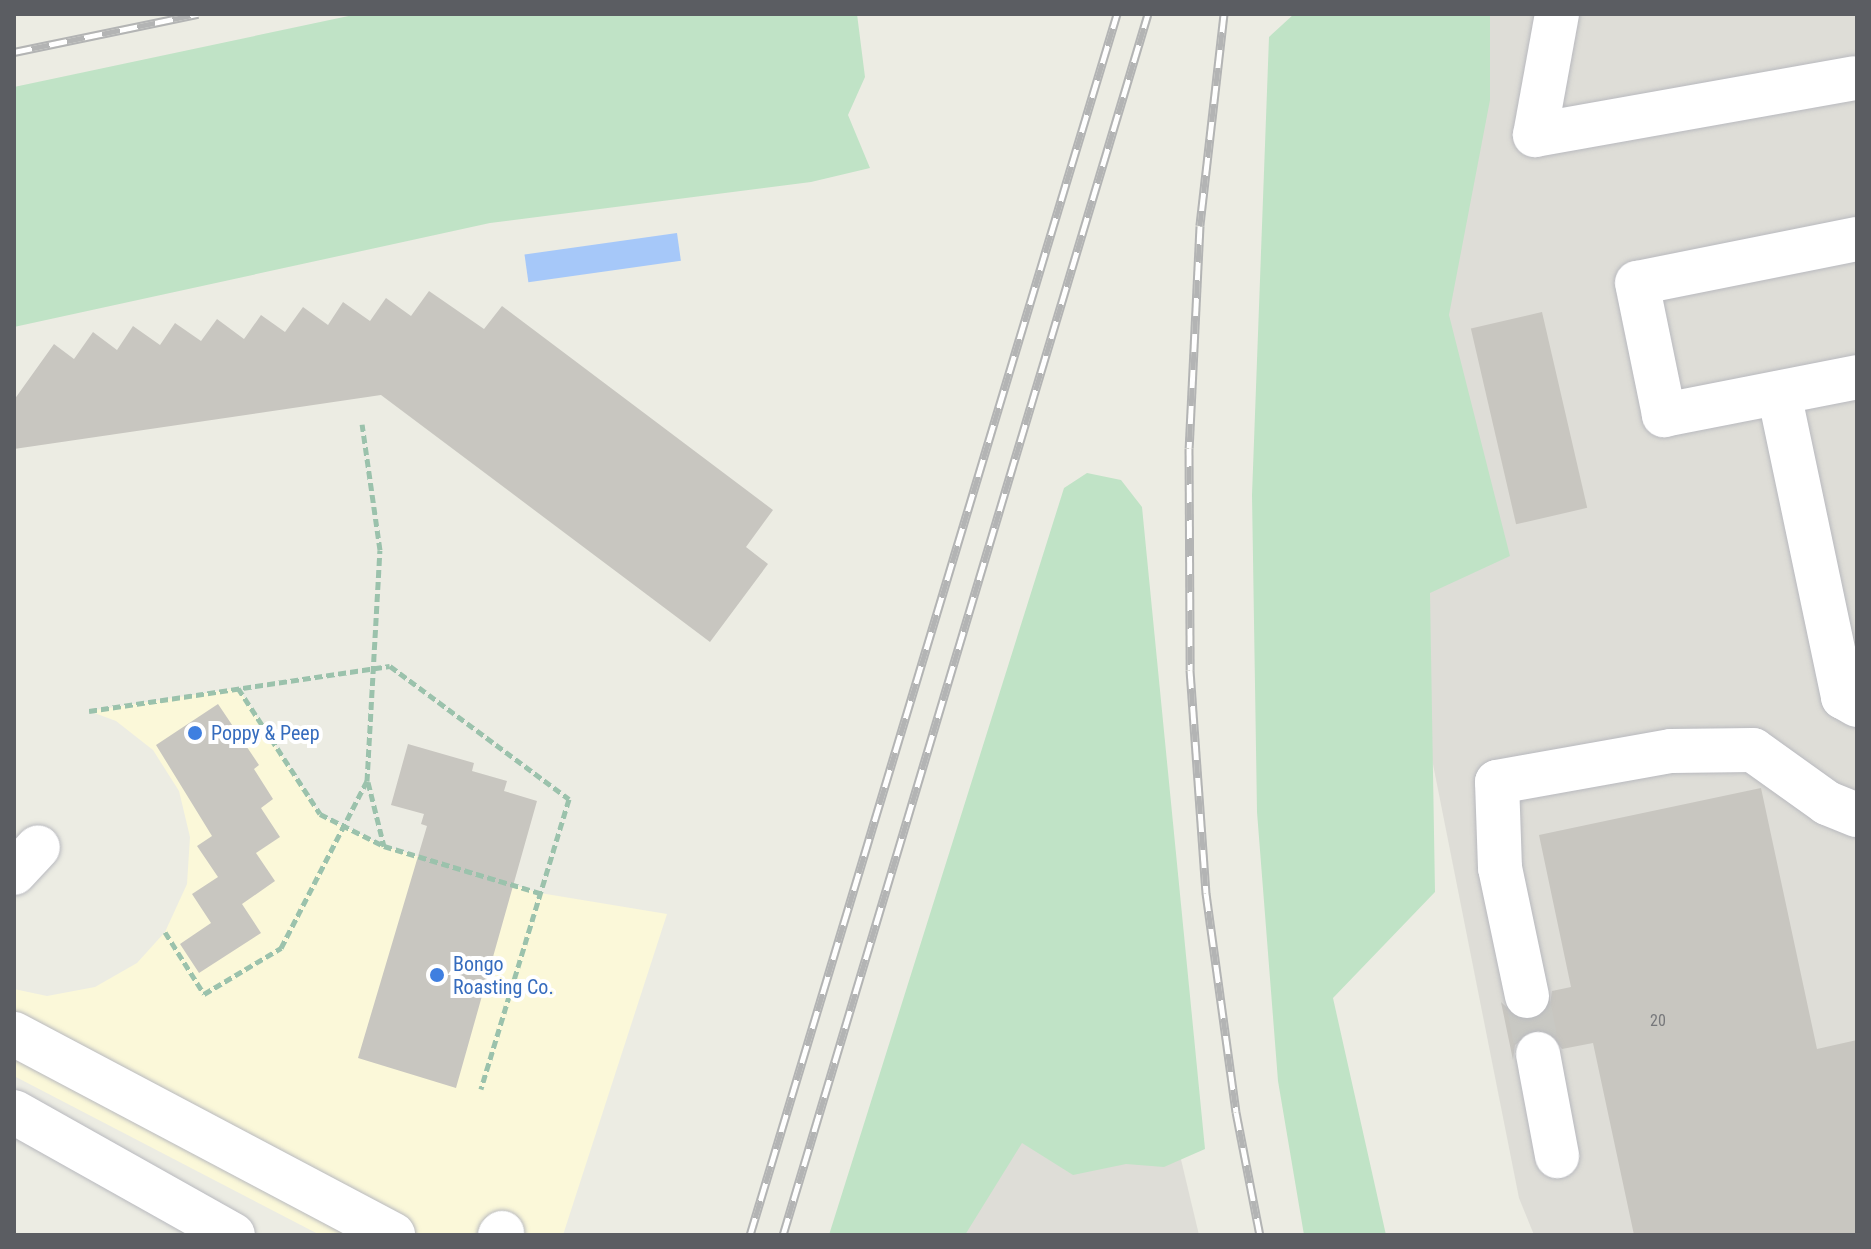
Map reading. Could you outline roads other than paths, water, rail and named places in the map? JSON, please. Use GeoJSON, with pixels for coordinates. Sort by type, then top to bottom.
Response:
{"type":"FeatureCollection","features":[{"type":"Feature","properties":{"kind":"lane"},"geometry":{"type":"LineString","coordinates":[[1557,14],[1535,135],[1854,78]]}},
{"type":"Feature","properties":{"kind":"lane"},"geometry":{"type":"LineString","coordinates":[[1857,239],[1637,283],[1664,415],[1857,377]]}},
{"type":"Feature","properties":{"kind":"lane"},"geometry":{"type":"LineString","coordinates":[[1779,393],[1843,697],[1857,705]]}},
{"type":"Feature","properties":{"kind":"lane"},"geometry":{"type":"LineString","coordinates":[[1527,996],[1500,868],[1497,782],[1671,751],[1753,750],[1827,803],[1857,815]]}},
{"type":"Feature","properties":{"kind":"lane"},"geometry":{"type":"LineString","coordinates":[[14,1034],[393,1235]]}},
{"type":"Feature","properties":{"kind":"lane"},"geometry":{"type":"LineString","coordinates":[[1538,1054],[1557,1156]]}},
{"type":"Feature","properties":{"kind":"lane"},"geometry":{"type":"LineString","coordinates":[[14,1112],[233,1235]]}},
{"type":"Feature","properties":{"kind":"water"},"geometry":{"type":"Polygon","coordinates":[[[677,233],[681,261],[528,282],[524,254],[677,233]]]}},
{"type":"Feature","properties":{"kind":"tunnel"},"geometry":{"type":"LineString","coordinates":[[1527,996],[1538,1054]]}},
{"type":"Feature","properties":{"kind":"railway"},"geometry":{"type":"LineString","coordinates":[[14,52],[198,14]]}},
{"type":"Feature","properties":{"kind":"railway"},"geometry":{"type":"LineString","coordinates":[[750,1235],[1117,14]]}},
{"type":"Feature","properties":{"kind":"railway"},"geometry":{"type":"LineString","coordinates":[[783,1235],[1148,14]]}},
{"type":"Feature","properties":{"kind":"railway"},"geometry":{"type":"LineString","coordinates":[[1224,14],[1200,226],[1189,448],[1190,670],[1206,893],[1236,1112],[1260,1235]]}},
{"type":"Feature","properties":{"kind":"place","name":"Poppy & Peep"},"geometry":{"type":"Point","coordinates":[195,733]}},
{"type":"Feature","properties":{"kind":"place","name":"Bongo Roasting Co."},"geometry":{"type":"Point","coordinates":[437,975]}}]}
